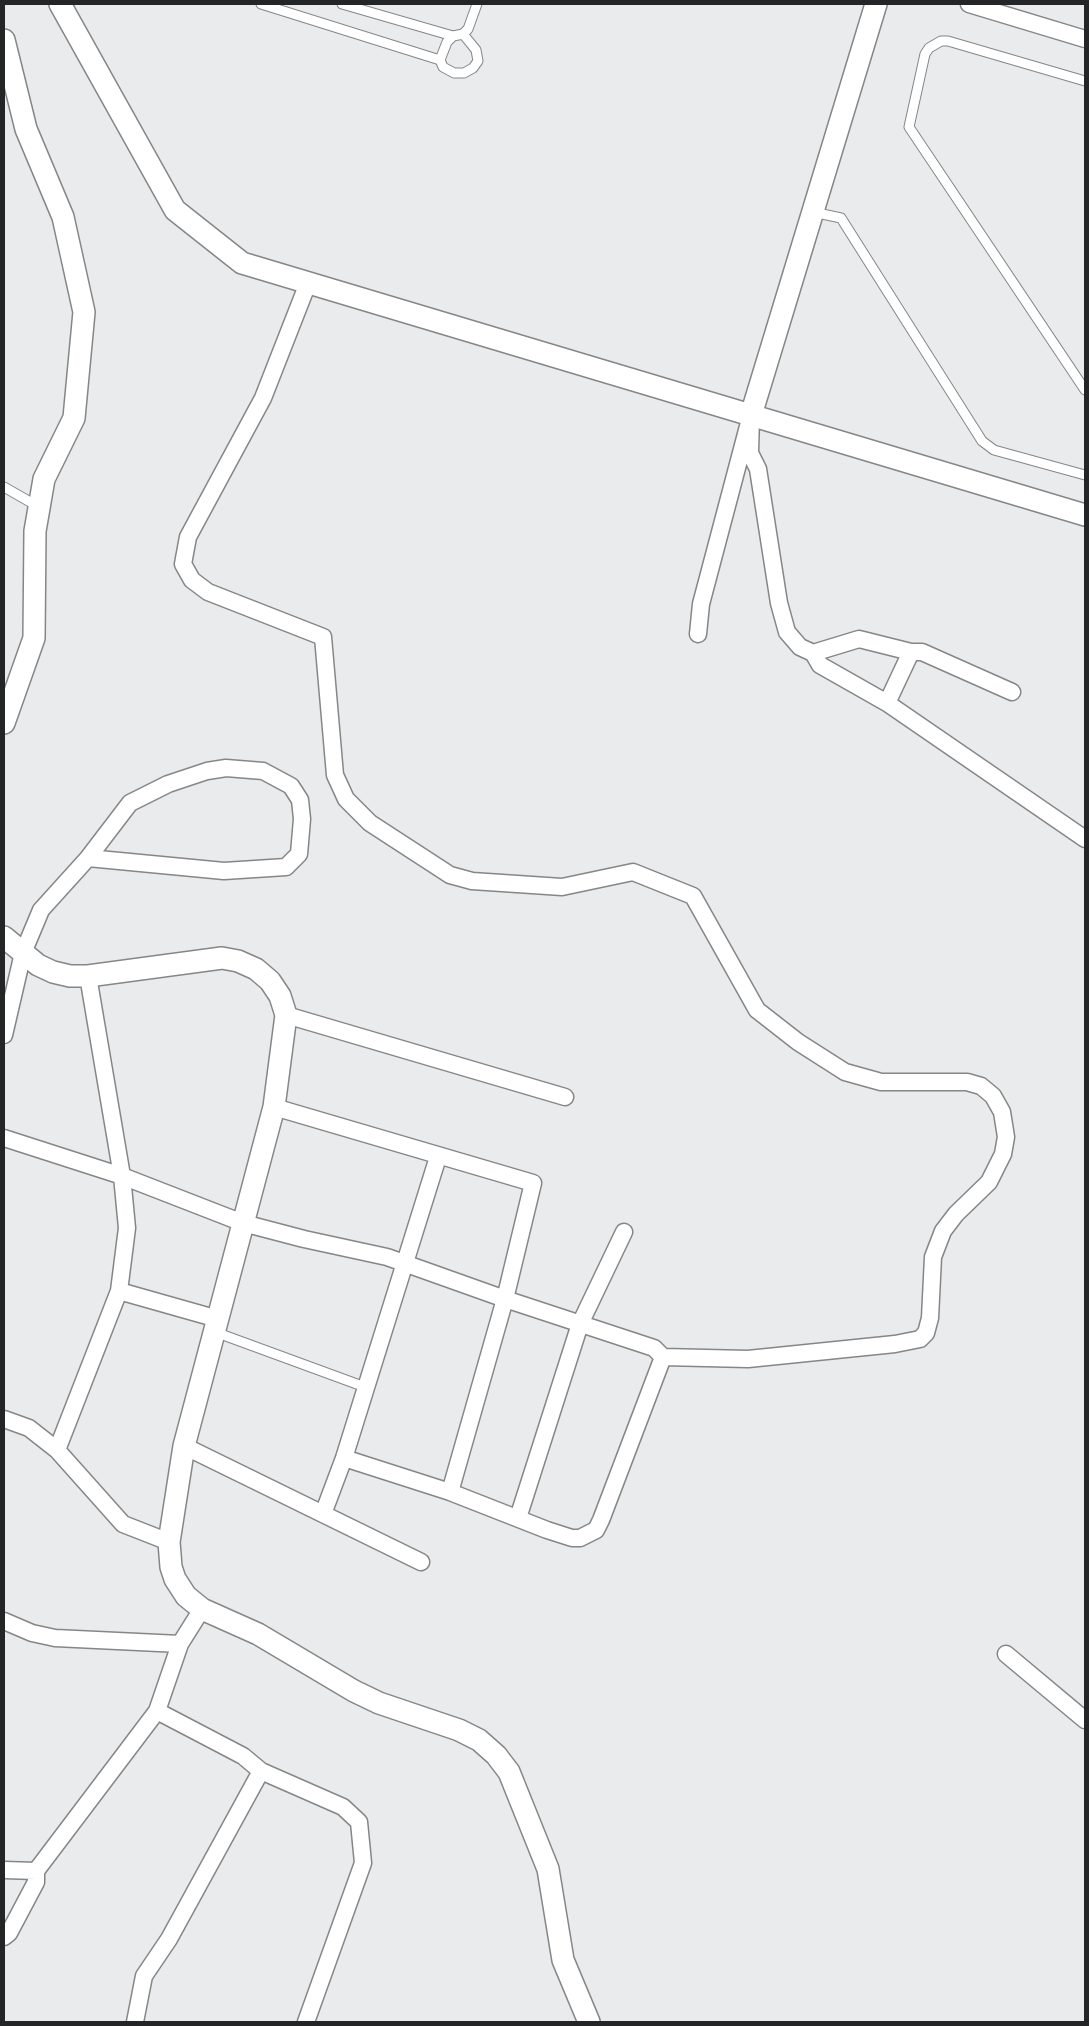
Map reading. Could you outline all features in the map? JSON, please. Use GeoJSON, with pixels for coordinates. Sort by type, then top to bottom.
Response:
{"type":"FeatureCollection","features":[{"type":"Feature","properties":{"kind":"street"},"geometry":{"type":"LineString","coordinates":[[60,4],[175,210],[242,263],[1085,515]]}},
{"type":"Feature","properties":{"kind":"street"},"geometry":{"type":"LineString","coordinates":[[698,634],[701,604],[751,415],[876,4]]}},
{"type":"Feature","properties":{"kind":"street"},"geometry":{"type":"LineString","coordinates":[[968,4],[1085,39]]}},
{"type":"Feature","properties":{"kind":"street"},"geometry":{"type":"LineString","coordinates":[[4,40],[26,130],[62,217],[84,312],[74,418],[44,479],[35,531],[34,638],[4,723]]}},
{"type":"Feature","properties":{"kind":"street"},"geometry":{"type":"LineString","coordinates":[[4,1138],[122,1176],[242,1223],[304,1240],[387,1257],[505,1299],[654,1348],[663,1357],[748,1359],[895,1344],[920,1339],[926,1333],[930,1318],[933,1257],[943,1232],[956,1214],[989,1182],[1003,1154],[1006,1138],[1002,1112],[994,1096],[981,1086],[967,1082],[881,1082],[845,1072],[798,1042],[757,1010],[692,896],[633,872],[562,887],[465,880],[450,875],[370,823],[346,799],[335,775],[324,637],[208,592],[192,580],[183,564],[188,537],[263,398],[308,282]]}},
{"type":"Feature","properties":{"kind":"street"},"geometry":{"type":"LineString","coordinates":[[751,415],[750,453],[758,468],[779,604],[787,632],[800,647],[813,653],[820,665],[887,703],[1085,839]]}},
{"type":"Feature","properties":{"kind":"street"},"geometry":{"type":"LineString","coordinates":[[813,653],[859,639],[911,652],[922,652],[1012,692]]}},
{"type":"Feature","properties":{"kind":"street"},"geometry":{"type":"LineString","coordinates":[[887,703],[911,652]]}},
{"type":"Feature","properties":{"kind":"street"},"geometry":{"type":"LineString","coordinates":[[4,1035],[23,953],[41,910],[88,858],[130,803],[168,784],[207,771],[226,768],[264,771],[291,786],[300,800],[302,819],[299,854],[286,868],[224,871],[88,858]]}},
{"type":"Feature","properties":{"kind":"street"},"geometry":{"type":"LineString","coordinates":[[4,937],[23,953],[53,972],[70,976],[88,976],[222,958],[238,960],[256,969],[270,980],[280,996],[286,1015],[274,1107],[184,1446],[170,1542],[171,1567],[186,1596],[202,1609],[258,1634],[362,1695],[379,1703],[459,1730],[479,1740],[496,1755],[509,1772],[548,1869],[563,1960],[589,2022]]}},
{"type":"Feature","properties":{"kind":"street"},"geometry":{"type":"LineString","coordinates":[[57,1450],[120,1291],[127,1228],[122,1176],[88,976]]}},
{"type":"Feature","properties":{"kind":"street"},"geometry":{"type":"LineString","coordinates":[[286,1015],[565,1097]]}},
{"type":"Feature","properties":{"kind":"street"},"geometry":{"type":"LineString","coordinates":[[274,1107],[438,1157],[533,1183],[505,1299],[450,1492]]}},
{"type":"Feature","properties":{"kind":"street"},"geometry":{"type":"LineString","coordinates":[[323,1514],[344,1458],[403,1263],[438,1157]]}},
{"type":"Feature","properties":{"kind":"street"},"geometry":{"type":"LineString","coordinates":[[518,1518],[580,1324],[624,1232]]}},
{"type":"Feature","properties":{"kind":"street"},"geometry":{"type":"LineString","coordinates":[[120,1291],[216,1326]]}},
{"type":"Feature","properties":{"kind":"street"},"geometry":{"type":"LineString","coordinates":[[344,1458],[450,1492],[572,1538],[589,1535],[596,1530],[663,1357]]}},
{"type":"Feature","properties":{"kind":"street"},"geometry":{"type":"LineString","coordinates":[[4,1419],[28,1428],[57,1450],[123,1524],[170,1542]]}},
{"type":"Feature","properties":{"kind":"street"},"geometry":{"type":"LineString","coordinates":[[184,1446],[420,1562]]}},
{"type":"Feature","properties":{"kind":"street"},"geometry":{"type":"LineString","coordinates":[[4,1937],[9,1933],[36,1882],[36,1871],[157,1711],[180,1644],[202,1609]]}},
{"type":"Feature","properties":{"kind":"street"},"geometry":{"type":"LineString","coordinates":[[4,1621],[32,1633],[56,1638],[180,1644]]}},
{"type":"Feature","properties":{"kind":"street"},"geometry":{"type":"LineString","coordinates":[[1006,1654],[1085,1720]]}},
{"type":"Feature","properties":{"kind":"street"},"geometry":{"type":"LineString","coordinates":[[157,1711],[243,1756],[261,1771],[343,1808],[359,1822],[363,1863],[306,2022]]}},
{"type":"Feature","properties":{"kind":"street"},"geometry":{"type":"LineString","coordinates":[[135,2022],[144,1976],[169,1939],[261,1771]]}},
{"type":"Feature","properties":{"kind":"street"},"geometry":{"type":"LineString","coordinates":[[4,1870],[36,1871]]}},
{"type":"Feature","properties":{"kind":"lane"},"geometry":{"type":"LineString","coordinates":[[261,4],[440,60]]}},
{"type":"Feature","properties":{"kind":"lane"},"geometry":{"type":"LineString","coordinates":[[342,4],[458,35],[476,50],[478,60],[473,68],[464,73],[454,73],[443,67],[440,60],[447,42],[458,35],[468,29],[477,4]]}},
{"type":"Feature","properties":{"kind":"lane"},"geometry":{"type":"LineString","coordinates":[[1085,81],[948,41],[941,41],[925,54],[909,127],[1085,390]]}},
{"type":"Feature","properties":{"kind":"lane"},"geometry":{"type":"LineString","coordinates":[[812,212],[841,218],[987,446],[994,450],[1085,475]]}},
{"type":"Feature","properties":{"kind":"lane"},"geometry":{"type":"LineString","coordinates":[[4,486],[39,507]]}},
{"type":"Feature","properties":{"kind":"lane"},"geometry":{"type":"LineString","coordinates":[[216,1326],[365,1387]]}}]}
